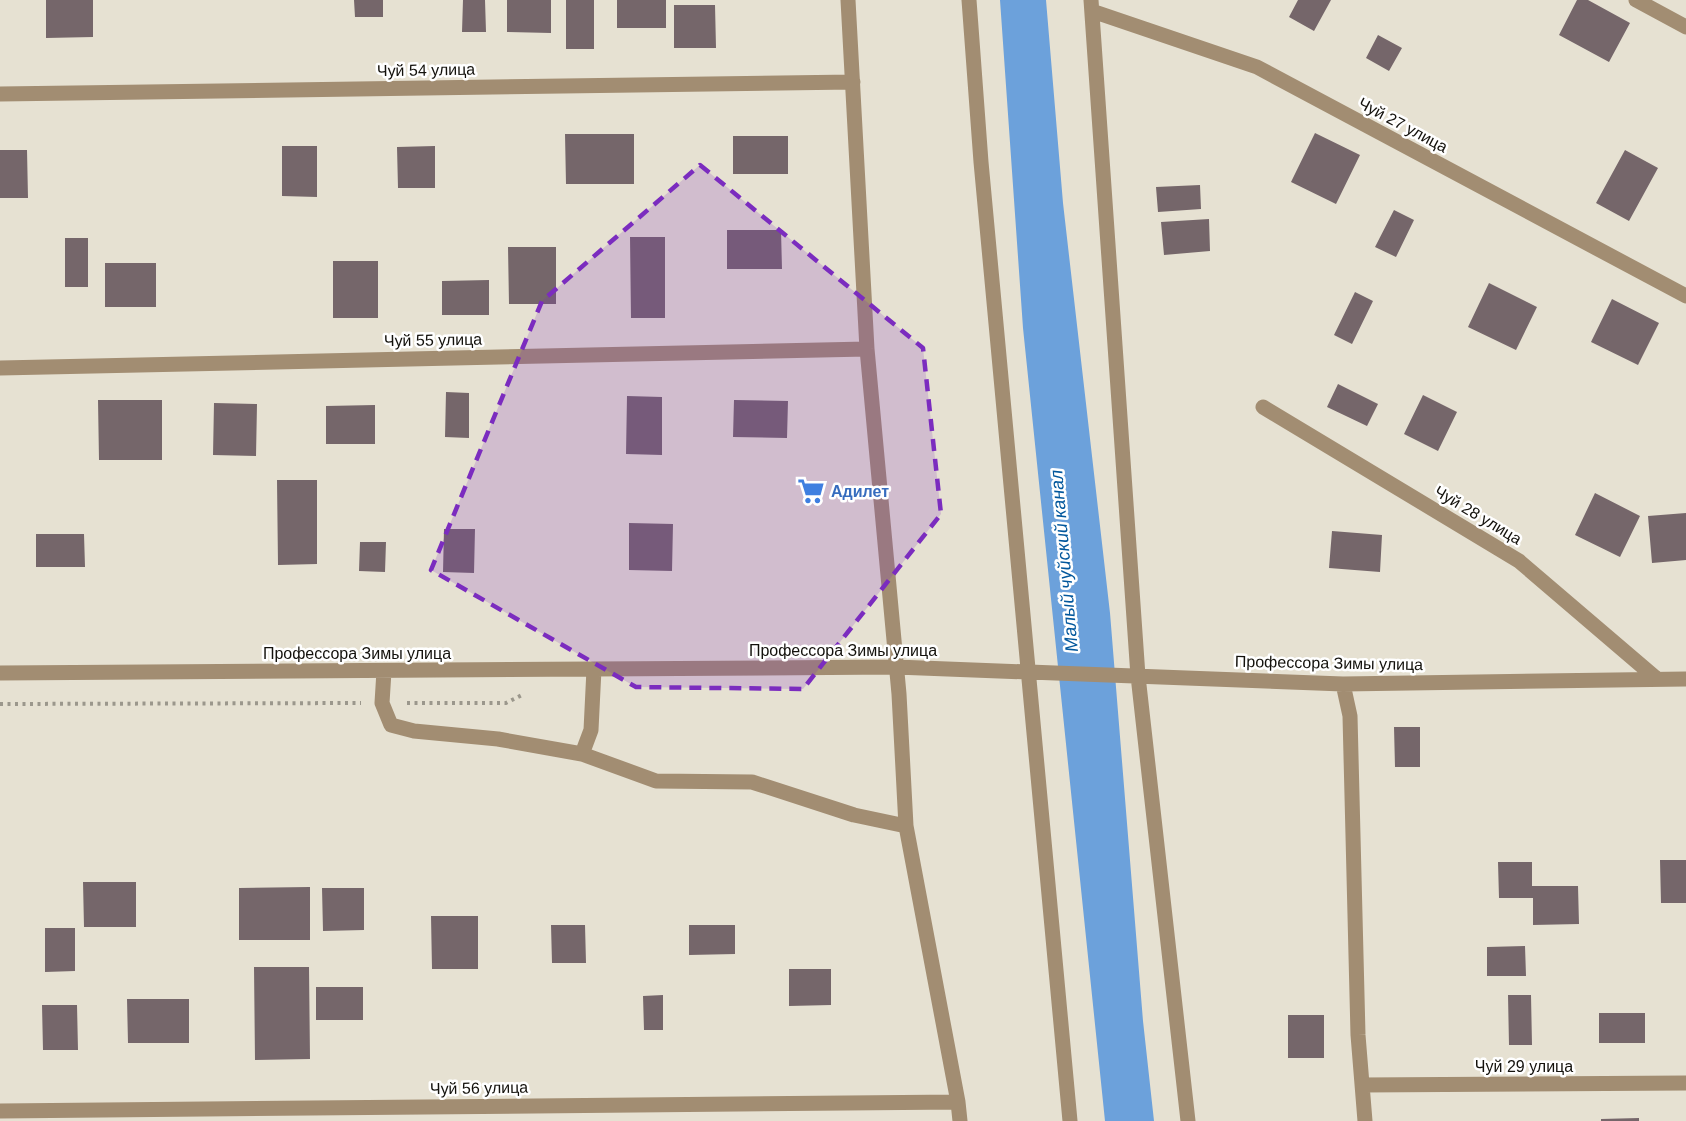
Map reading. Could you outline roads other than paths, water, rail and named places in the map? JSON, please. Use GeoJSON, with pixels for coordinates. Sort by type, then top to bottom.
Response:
{"type":"FeatureCollection","features":[{"type":"Feature","properties":{"kind":"street"},"geometry":{"type":"LineString","coordinates":[[848,0],[867,349],[899,694],[906,826],[960,1121]]}},
{"type":"Feature","properties":{"kind":"street"},"geometry":{"type":"LineString","coordinates":[[969,0],[981,162],[1070,1121]]}},
{"type":"Feature","properties":{"kind":"street"},"geometry":{"type":"LineString","coordinates":[[1636,0],[1686,27]]}},
{"type":"Feature","properties":{"kind":"street"},"geometry":{"type":"LineString","coordinates":[[1092,6],[1138,676],[1188,1121]]}},
{"type":"Feature","properties":{"kind":"street","name":"Чуй 27 улица"},"geometry":{"type":"LineString","coordinates":[[1092,6],[1257,67],[1686,296]]}},
{"type":"Feature","properties":{"kind":"street","name":"Чуй 54 улица"},"geometry":{"type":"LineString","coordinates":[[0,94],[853,82]]}},
{"type":"Feature","properties":{"kind":"street","name":"Чуй 55 улица"},"geometry":{"type":"LineString","coordinates":[[0,368],[867,349]]}},
{"type":"Feature","properties":{"kind":"street","name":"Чуй 28 улица"},"geometry":{"type":"LineString","coordinates":[[1263,406],[1519,561],[1657,679]]}},
{"type":"Feature","properties":{"kind":"street","name":"Профессора Зимы улица"},"geometry":{"type":"LineString","coordinates":[[0,674],[896,667],[1343,684],[1686,679]]}},
{"type":"Feature","properties":{"kind":"street"},"geometry":{"type":"LineString","coordinates":[[582,754],[591,729],[594,669]]}},
{"type":"Feature","properties":{"kind":"street"},"geometry":{"type":"LineString","coordinates":[[384,671],[382,703],[391,725],[414,731],[498,739],[582,754],[656,781],[752,782],[854,815],[906,826]]}},
{"type":"Feature","properties":{"kind":"street"},"geometry":{"type":"LineString","coordinates":[[1343,684],[1350,716],[1358,1035],[1365,1121]]}},
{"type":"Feature","properties":{"kind":"street","name":"Чуй 29 улица"},"geometry":{"type":"LineString","coordinates":[[1362,1085],[1686,1083]]}},
{"type":"Feature","properties":{"kind":"street","name":"Чуй 56 улица"},"geometry":{"type":"LineString","coordinates":[[0,1111],[958,1102]]}},
{"type":"Feature","properties":{"kind":"water","name":"Малый чуйский канал"},"geometry":{"type":"Polygon","coordinates":[[[1000,0],[1046,0],[1063,203],[1110,613],[1143,1021],[1154,1121],[1105,1121],[1023,328],[1000,0]]]}},
{"type":"Feature","properties":{"kind":"place","name":"Адилет"},"geometry":{"type":"Point","coordinates":[811,491]}}]}
